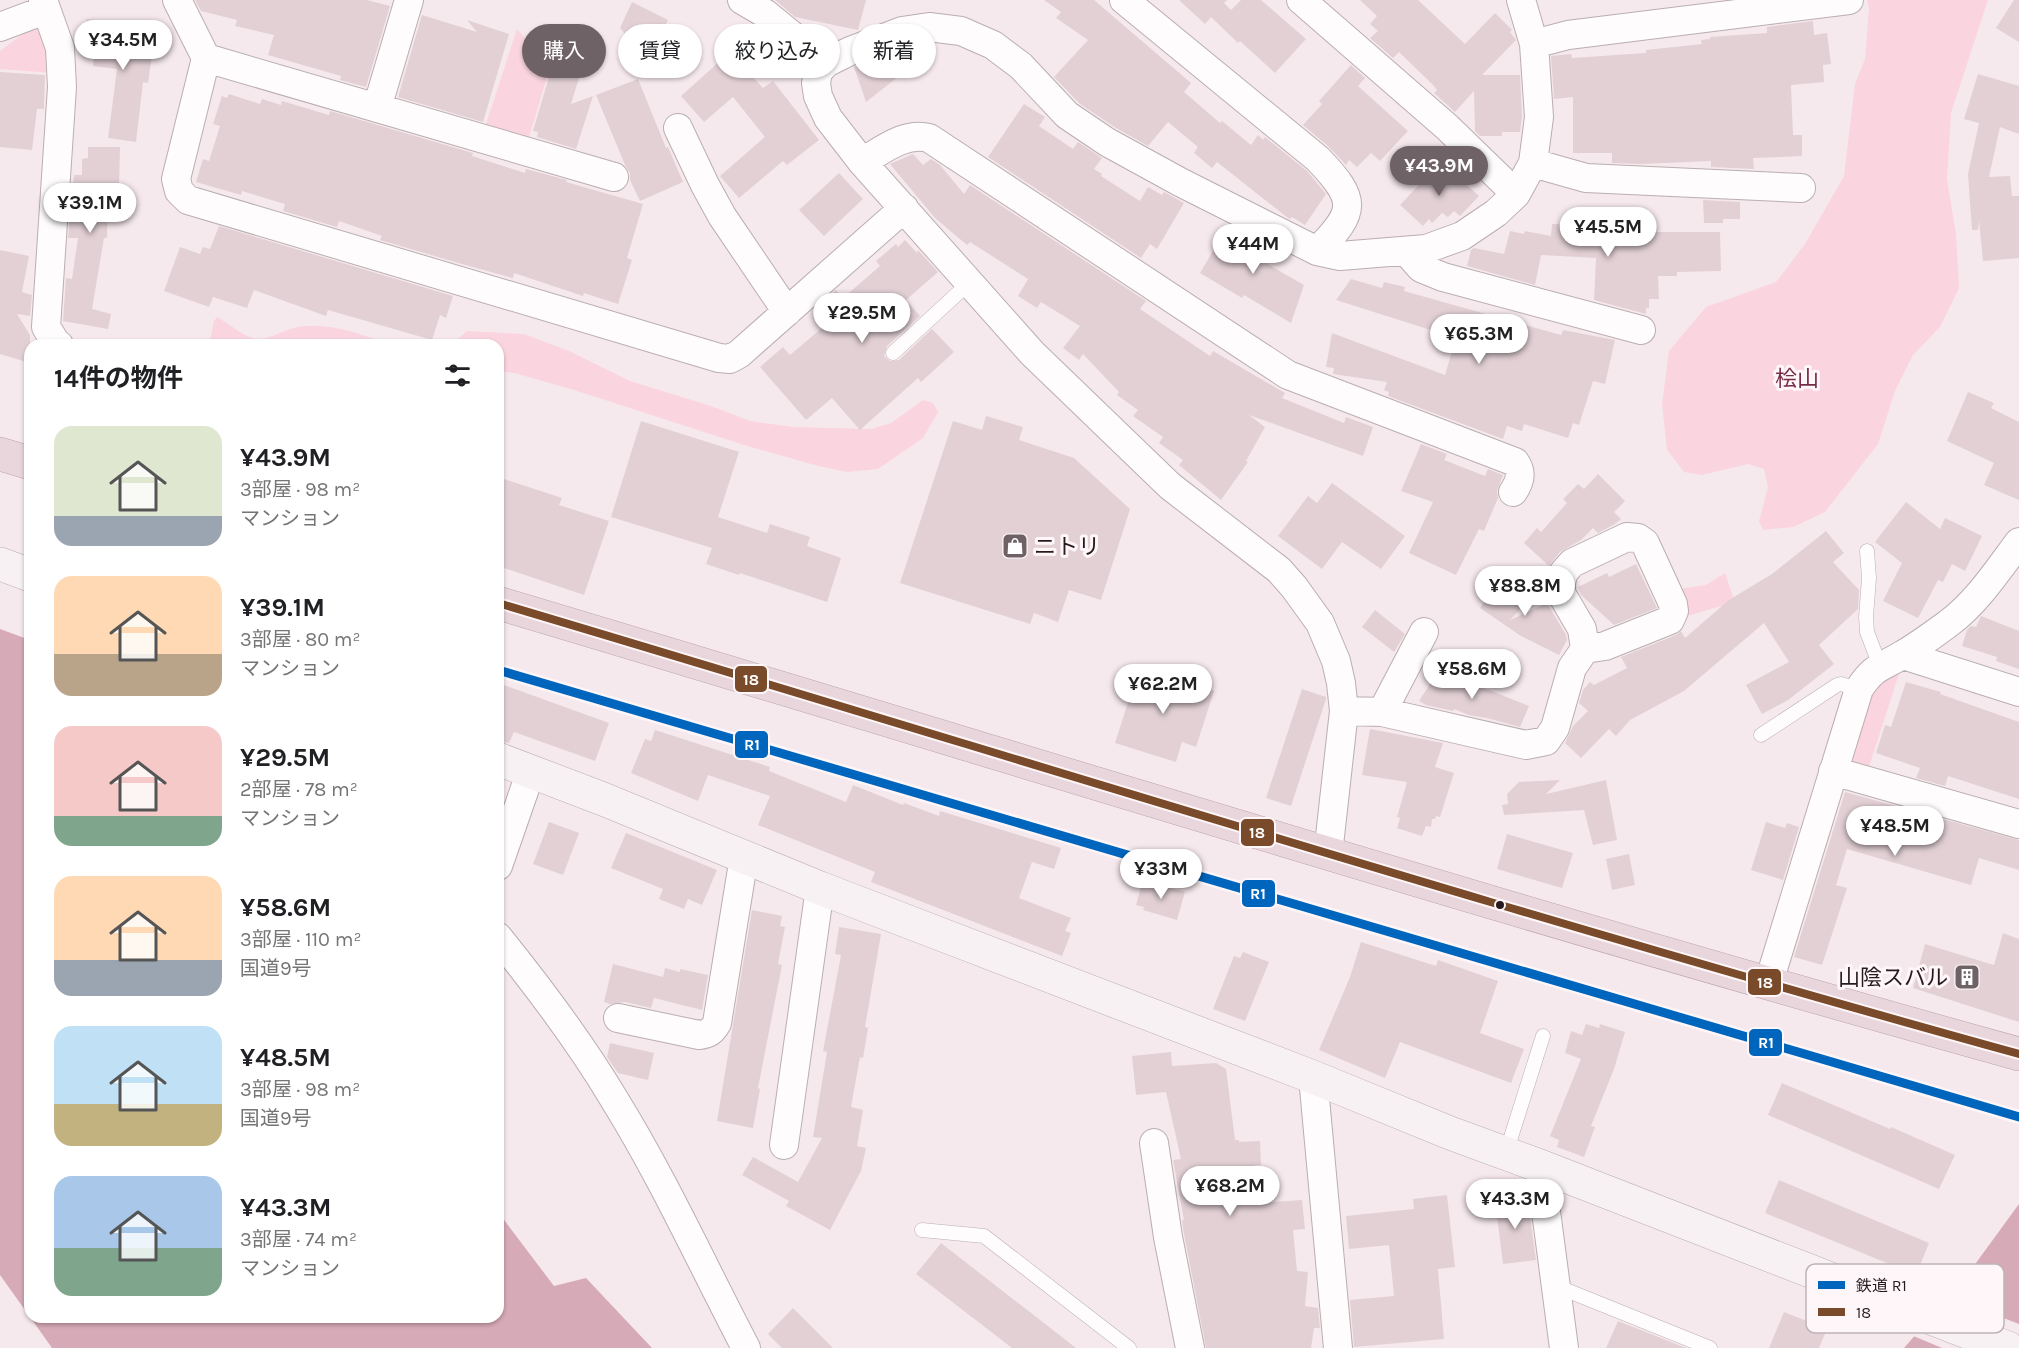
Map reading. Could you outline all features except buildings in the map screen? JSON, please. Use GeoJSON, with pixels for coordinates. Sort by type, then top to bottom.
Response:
{"type":"FeatureCollection","features":[{"type":"Feature","properties":{"kind":"highway"},"geometry":{"type":"LineString","coordinates":[[0,454],[24,461]]}},
{"type":"Feature","properties":{"kind":"highway"},"geometry":{"type":"LineString","coordinates":[[504,605],[1768,985],[2019,1054]]}},
{"type":"Feature","properties":{"kind":"street"},"geometry":{"type":"LineString","coordinates":[[177,0],[206,58],[176,179],[179,191],[188,200],[719,358],[730,359],[740,354],[904,208]]}},
{"type":"Feature","properties":{"kind":"street"},"geometry":{"type":"LineString","coordinates":[[377,108],[409,0]]}},
{"type":"Feature","properties":{"kind":"street"},"geometry":{"type":"LineString","coordinates":[[742,0],[777,24]]}},
{"type":"Feature","properties":{"kind":"street"},"geometry":{"type":"LineString","coordinates":[[1124,0],[1318,159],[1339,181],[1347,198],[1347,213],[1338,230],[1317,251]]}},
{"type":"Feature","properties":{"kind":"street"},"geometry":{"type":"LineString","coordinates":[[1301,0],[1447,127],[1516,194]]}},
{"type":"Feature","properties":{"kind":"street"},"geometry":{"type":"LineString","coordinates":[[840,56],[902,32],[929,27],[961,31],[993,45],[1021,66],[1067,115],[1107,142],[1180,182],[1317,251],[1340,256],[1406,251],[1426,249],[1462,236],[1496,213],[1516,194],[1533,163],[1538,141],[1539,117],[1533,44],[1521,0]]}},
{"type":"Feature","properties":{"kind":"street"},"geometry":{"type":"LineString","coordinates":[[1533,44],[1568,35],[1848,0]]}},
{"type":"Feature","properties":{"kind":"street"},"geometry":{"type":"LineString","coordinates":[[0,27],[44,5],[60,48],[62,87],[46,327],[54,339]]}},
{"type":"Feature","properties":{"kind":"street"},"geometry":{"type":"LineString","coordinates":[[206,58],[614,177]]}},
{"type":"Feature","properties":{"kind":"street"},"geometry":{"type":"LineString","coordinates":[[817,78],[818,96],[828,118],[862,162],[1032,354],[1170,486],[1261,555],[1294,587],[1320,623],[1328,640],[1341,683],[1344,711],[1328,854]]}},
{"type":"Feature","properties":{"kind":"street"},"geometry":{"type":"LineString","coordinates":[[678,128],[722,216],[787,312]]}},
{"type":"Feature","properties":{"kind":"street"},"geometry":{"type":"LineString","coordinates":[[862,162],[902,139],[911,136],[930,138],[1288,375],[1515,462],[1521,476],[1513,492]]}},
{"type":"Feature","properties":{"kind":"street"},"geometry":{"type":"LineString","coordinates":[[1533,163],[1586,178],[1801,188]]}},
{"type":"Feature","properties":{"kind":"street"},"geometry":{"type":"LineString","coordinates":[[1406,251],[1421,268],[1443,277],[1641,330]]}},
{"type":"Feature","properties":{"kind":"street"},"geometry":{"type":"LineString","coordinates":[[1768,985],[1859,688],[1867,677],[1950,622],[1984,588],[2019,542]]}},
{"type":"Feature","properties":{"kind":"street"},"geometry":{"type":"LineString","coordinates":[[0,564],[24,573]]}},
{"type":"Feature","properties":{"kind":"street"},"geometry":{"type":"LineString","coordinates":[[1382,712],[1424,632]]}},
{"type":"Feature","properties":{"kind":"street"},"geometry":{"type":"LineString","coordinates":[[1344,711],[1382,712],[1526,745],[1537,744],[1546,741],[1555,728],[1572,668],[1585,649]]}},
{"type":"Feature","properties":{"kind":"street"},"geometry":{"type":"LineString","coordinates":[[1891,661],[2019,692]]}},
{"type":"Feature","properties":{"kind":"street"},"geometry":{"type":"LineString","coordinates":[[504,761],[820,888],[1806,1269]]}},
{"type":"Feature","properties":{"kind":"street"},"geometry":{"type":"LineString","coordinates":[[504,849],[531,771]]}},
{"type":"Feature","properties":{"kind":"street"},"geometry":{"type":"LineString","coordinates":[[1833,771],[2019,824]]}},
{"type":"Feature","properties":{"kind":"street"},"geometry":{"type":"LineString","coordinates":[[618,1018],[699,1035],[712,1031],[717,1023],[744,856]]}},
{"type":"Feature","properties":{"kind":"street"},"geometry":{"type":"LineString","coordinates":[[784,1145],[820,888]]}},
{"type":"Feature","properties":{"kind":"street"},"geometry":{"type":"LineString","coordinates":[[504,945],[554,1008],[616,1101],[746,1348]]}},
{"type":"Feature","properties":{"kind":"street"},"geometry":{"type":"LineString","coordinates":[[1313,1077],[1338,1348]]}},
{"type":"Feature","properties":{"kind":"street"},"geometry":{"type":"LineString","coordinates":[[1154,1143],[1168,1237],[1190,1348]]}},
{"type":"Feature","properties":{"kind":"street"},"geometry":{"type":"LineString","coordinates":[[1540,1166],[1564,1348]]}},
{"type":"Feature","properties":{"kind":"street"},"geometry":{"type":"LineString","coordinates":[[1970,1333],[2008,1348]]}},
{"type":"Feature","properties":{"kind":"lane"},"geometry":{"type":"LineString","coordinates":[[893,353],[970,282]]}},
{"type":"Feature","properties":{"kind":"lane"},"geometry":{"type":"LineString","coordinates":[[1867,551],[1869,578],[1867,632],[1891,661]]}},
{"type":"Feature","properties":{"kind":"lane"},"geometry":{"type":"LineString","coordinates":[[1761,735],[1841,684],[1859,688]]}},
{"type":"Feature","properties":{"kind":"lane"},"geometry":{"type":"LineString","coordinates":[[1506,1153],[1543,1036]]}},
{"type":"Feature","properties":{"kind":"lane"},"geometry":{"type":"LineString","coordinates":[[922,1230],[984,1236],[1129,1348]]}},
{"type":"Feature","properties":{"kind":"lane"},"geometry":{"type":"LineString","coordinates":[[1556,1286],[1710,1348]]}},
{"type":"Feature","properties":{"kind":"green space","name":"桧山"},"geometry":{"type":"Polygon","coordinates":[[[1867,0],[1988,0],[1951,113],[1947,179],[1956,234],[1959,288],[1940,327],[1913,355],[1895,391],[1878,444],[1825,512],[1793,527],[1763,530],[1759,521],[1768,487],[1764,469],[1748,464],[1702,475],[1684,472],[1667,450],[1662,404],[1669,351],[1706,307],[1776,282],[1805,244],[1844,176],[1855,84],[1865,59],[1869,8],[1867,0]]]}},
{"type":"Feature","properties":{"kind":"green space"},"geometry":{"type":"Polygon","coordinates":[[[32,27],[42,30],[51,73],[0,69],[0,51],[32,27]]]}},
{"type":"Feature","properties":{"kind":"green space"},"geometry":{"type":"Polygon","coordinates":[[[517,29],[522,35],[522,78],[547,78],[528,141],[485,127],[517,29]]]}},
{"type":"Feature","properties":{"kind":"green space"},"geometry":{"type":"Polygon","coordinates":[[[217,317],[242,333],[258,339],[210,339],[217,317]]]}},
{"type":"Feature","properties":{"kind":"green space"},"geometry":{"type":"Polygon","coordinates":[[[310,326],[345,330],[374,339],[258,339],[298,327],[310,326]]]}},
{"type":"Feature","properties":{"kind":"green space"},"geometry":{"type":"Polygon","coordinates":[[[467,331],[524,334],[569,351],[630,381],[711,406],[750,421],[794,427],[871,429],[891,423],[923,400],[933,403],[938,412],[923,438],[878,469],[847,472],[744,445],[571,389],[504,372],[504,339],[458,339],[467,331]]]}},
{"type":"Feature","properties":{"kind":"green space"},"geometry":{"type":"Polygon","coordinates":[[[1725,573],[1735,602],[1684,617],[1678,589],[1706,585],[1725,573]]]}},
{"type":"Feature","properties":{"kind":"green space"},"geometry":{"type":"Polygon","coordinates":[[[1900,671],[1867,773],[1846,765],[1877,680],[1900,671]]]}},
{"type":"Feature","properties":{"kind":"shaded area"},"geometry":{"type":"Polygon","coordinates":[[[0,629],[24,638],[24,1309],[0,1275],[0,629]]]}},
{"type":"Feature","properties":{"kind":"shaded area"},"geometry":{"type":"Polygon","coordinates":[[[2019,1204],[2019,1348],[1904,1348],[1917,1333],[2004,1333],[2004,1264],[1975,1264],[2019,1204]]]}},
{"type":"Feature","properties":{"kind":"shaded area"},"geometry":{"type":"Polygon","coordinates":[[[504,1220],[554,1286],[586,1278],[652,1348],[52,1348],[34,1323],[504,1323],[504,1220]]]}},
{"type":"Feature","properties":{"kind":"pier"},"geometry":{"type":"Polygon","coordinates":[[[2004,1318],[2019,1324],[2019,1348],[1942,1348],[1911,1335],[1913,1333],[2004,1333],[2004,1318]]]}},
{"type":"Feature","properties":{"kind":"rail line","name":"R1"},"geometry":{"type":"LineString","coordinates":[[504,672],[2019,1117]]}},
{"type":"Feature","properties":{"kind":"transit line","name":"18"},"geometry":{"type":"LineString","coordinates":[[504,605],[1447,889],[2019,1054]]}},
{"type":"Feature","properties":{"kind":"place","name":"ニトリ"},"geometry":{"type":"Point","coordinates":[1015,546]}},
{"type":"Feature","properties":{"kind":"place","name":"山陰スバル"},"geometry":{"type":"Point","coordinates":[1967,977]}}]}
